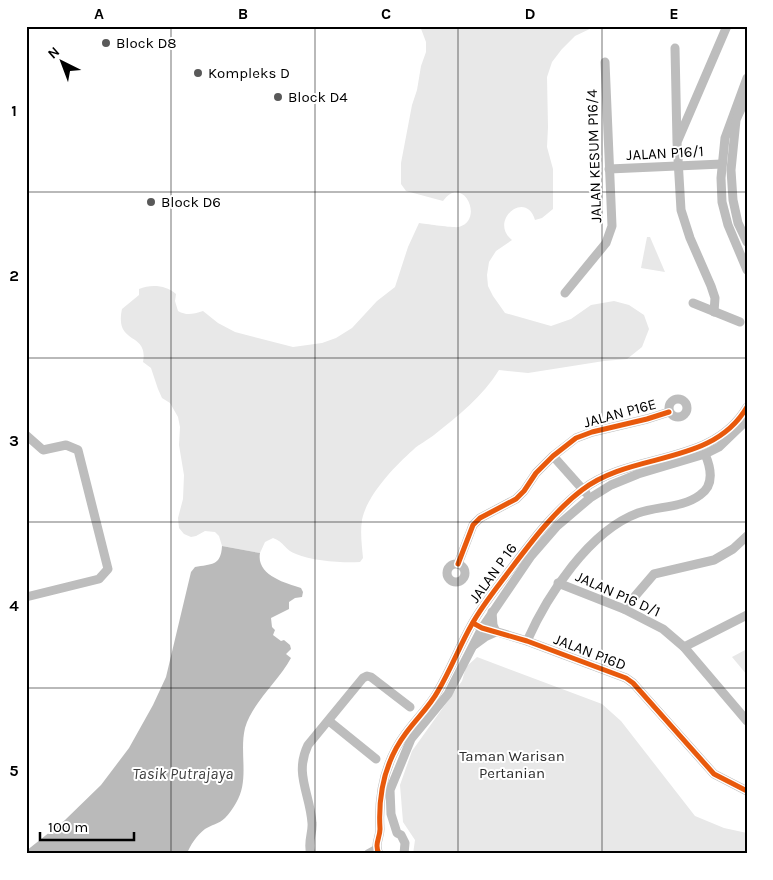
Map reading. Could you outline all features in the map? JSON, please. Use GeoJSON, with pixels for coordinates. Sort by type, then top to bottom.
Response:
{"type":"FeatureCollection","features":[{"type":"Feature","properties":{"kind":"street"},"geometry":{"type":"LineString","coordinates":[[677,142],[727,26]]}},
{"type":"Feature","properties":{"kind":"street"},"geometry":{"type":"LineString","coordinates":[[675,48],[681,210],[690,238],[715,298],[714,312]]}},
{"type":"Feature","properties":{"kind":"street","name":"JALAN KESUM P16/4"},"geometry":{"type":"LineString","coordinates":[[565,292],[606,243],[612,226],[605,62]]}},
{"type":"Feature","properties":{"kind":"street"},"geometry":{"type":"LineString","coordinates":[[747,78],[728,126],[722,153],[722,202],[728,225],[747,270]]}},
{"type":"Feature","properties":{"kind":"street"},"geometry":{"type":"LineString","coordinates":[[747,96],[736,120],[731,170],[733,200],[738,223],[747,242]]}},
{"type":"Feature","properties":{"kind":"street","name":"JALAN P16/1"},"geometry":{"type":"LineString","coordinates":[[609,169],[722,164]]}},
{"type":"Feature","properties":{"kind":"street"},"geometry":{"type":"LineString","coordinates":[[728,225],[747,255]]}},
{"type":"Feature","properties":{"kind":"street"},"geometry":{"type":"LineString","coordinates":[[693,303],[740,322]]}},
{"type":"Feature","properties":{"kind":"street","name":"JALAN P 16"},"geometry":{"type":"LineString","coordinates":[[378,851],[381,790],[387,766],[404,735],[437,693],[473,623],[528,547],[582,489],[612,474],[685,453],[712,441],[737,420],[747,407]]}},
{"type":"Feature","properties":{"kind":"street","name":"JALAN P16E"},"geometry":{"type":"LineString","coordinates":[[458,564],[473,525],[480,518],[516,499],[536,473],[553,456],[576,438],[669,412]]}},
{"type":"Feature","properties":{"kind":"street","name":"JALAN P 16"},"geometry":{"type":"LineString","coordinates":[[403,853],[405,848],[403,839],[397,833],[391,814],[390,790],[411,739],[448,694],[482,628],[531,556],[557,526],[590,498],[611,485],[638,474],[705,454],[719,447],[747,420]]}},
{"type":"Feature","properties":{"kind":"street"},"geometry":{"type":"LineString","coordinates":[[26,435],[43,450],[66,445],[78,450],[108,569],[99,579],[26,598]]}},
{"type":"Feature","properties":{"kind":"street"},"geometry":{"type":"LineString","coordinates":[[527,641],[538,616],[558,583],[592,545],[613,527],[637,514],[687,502],[701,495],[709,485],[711,475],[710,466],[705,454]]}},
{"type":"Feature","properties":{"kind":"street"},"geometry":{"type":"LineString","coordinates":[[553,456],[590,498]]}},
{"type":"Feature","properties":{"kind":"street"},"geometry":{"type":"LineString","coordinates":[[624,609],[654,574],[714,560],[733,549],[747,536]]}},
{"type":"Feature","properties":{"kind":"street","name":"JALAN P16 D/1"},"geometry":{"type":"LineString","coordinates":[[558,583],[624,609],[663,630],[684,647],[747,721]]}},
{"type":"Feature","properties":{"kind":"street"},"geometry":{"type":"LineString","coordinates":[[470,649],[485,637],[496,632],[493,625],[492,612]]}},
{"type":"Feature","properties":{"kind":"street"},"geometry":{"type":"LineString","coordinates":[[684,647],[747,615]]}},
{"type":"Feature","properties":{"kind":"street","name":"JALAN P16D"},"geometry":{"type":"LineString","coordinates":[[473,623],[482,628],[527,641],[626,678],[633,683],[714,774],[747,791]]}},
{"type":"Feature","properties":{"kind":"street"},"geometry":{"type":"LineString","coordinates":[[311,854],[309,845],[312,822],[301,773],[308,745],[367,676],[371,677],[410,707]]}},
{"type":"Feature","properties":{"kind":"street"},"geometry":{"type":"LineString","coordinates":[[329,720],[376,759]]}},
{"type":"Feature","properties":{"kind":"street"},"geometry":{"type":"LineString","coordinates":[[380,836],[388,832],[397,833]]}},
{"type":"Feature","properties":{"kind":"street"},"geometry":{"type":"LineString","coordinates":[[368,854],[378,851]]}},
{"type":"Feature","properties":{"kind":"green space"},"geometry":{"type":"Polygon","coordinates":[[[420,26],[596,26],[575,36],[562,49],[552,62],[547,77],[547,147],[553,169],[553,209],[542,218],[535,220],[530,211],[524,207],[511,211],[506,217],[504,225],[506,232],[512,240],[496,251],[489,262],[488,286],[505,313],[551,326],[571,319],[591,305],[614,301],[629,305],[644,315],[649,329],[642,347],[627,359],[528,373],[499,370],[469,405],[413,450],[375,491],[362,520],[363,558],[360,562],[327,561],[310,558],[293,553],[273,538],[265,542],[260,553],[222,546],[219,536],[215,532],[205,531],[191,537],[184,534],[179,528],[178,518],[183,499],[184,475],[179,445],[180,427],[178,417],[170,403],[162,398],[151,368],[143,362],[141,346],[123,329],[121,321],[122,309],[139,295],[139,289],[148,286],[158,286],[176,294],[175,301],[178,311],[190,314],[203,311],[218,323],[235,332],[293,347],[322,343],[336,338],[352,328],[377,301],[395,287],[408,247],[419,223],[459,227],[467,223],[471,208],[464,195],[458,192],[450,194],[443,201],[406,191],[401,184],[401,163],[412,105],[426,52],[426,42],[420,26]]]}},
{"type":"Feature","properties":{"kind":"green space"},"geometry":{"type":"Polygon","coordinates":[[[647,237],[650,237],[665,272],[641,268],[647,237]]]}},
{"type":"Feature","properties":{"kind":"green space"},"geometry":{"type":"Polygon","coordinates":[[[747,649],[747,675],[732,657],[747,649]]]}},
{"type":"Feature","properties":{"kind":"green space","name":"Taman Warisan Pertanian"},"geometry":{"type":"Polygon","coordinates":[[[477,657],[602,704],[621,721],[695,816],[724,828],[747,833],[747,854],[413,854],[415,840],[403,822],[400,785],[412,751],[462,681],[466,667],[477,657]]]}},
{"type":"Feature","properties":{"kind":"water","name":"Tasik Putrajaya"},"geometry":{"type":"Polygon","coordinates":[[[222,546],[260,553],[262,567],[267,572],[280,581],[301,588],[303,592],[302,597],[295,598],[289,602],[289,609],[271,618],[272,627],[275,630],[273,635],[290,645],[291,649],[286,654],[291,658],[248,719],[243,737],[242,785],[234,807],[223,820],[199,834],[187,854],[26,854],[26,851],[65,820],[101,785],[129,748],[166,677],[191,572],[195,567],[217,561],[220,557],[222,546]]]}},
{"type":"Feature","properties":{"kind":"cycle path"},"geometry":{"type":"LineString","coordinates":[[379,854],[377,844],[380,832],[380,804],[384,779],[393,755],[406,733],[435,697],[480,611],[542,529],[571,499],[602,478],[624,469],[693,449],[713,440],[732,426],[747,407]]}},
{"type":"Feature","properties":{"kind":"cycle path"},"geometry":{"type":"LineString","coordinates":[[458,564],[473,525],[480,518],[516,499],[536,473],[553,456],[576,438],[669,412]]}},
{"type":"Feature","properties":{"kind":"cycle path"},"geometry":{"type":"LineString","coordinates":[[473,623],[482,628],[527,641],[626,678],[633,683],[714,774],[747,791]]}},
{"type":"Feature","properties":{"kind":"place","name":"Block D8"},"geometry":{"type":"Point","coordinates":[106,43]}},
{"type":"Feature","properties":{"kind":"place","name":"Kompleks D"},"geometry":{"type":"Point","coordinates":[198,73]}},
{"type":"Feature","properties":{"kind":"place","name":"Block D4"},"geometry":{"type":"Point","coordinates":[278,97]}},
{"type":"Feature","properties":{"kind":"place","name":"Block D6"},"geometry":{"type":"Point","coordinates":[151,202]}}]}
